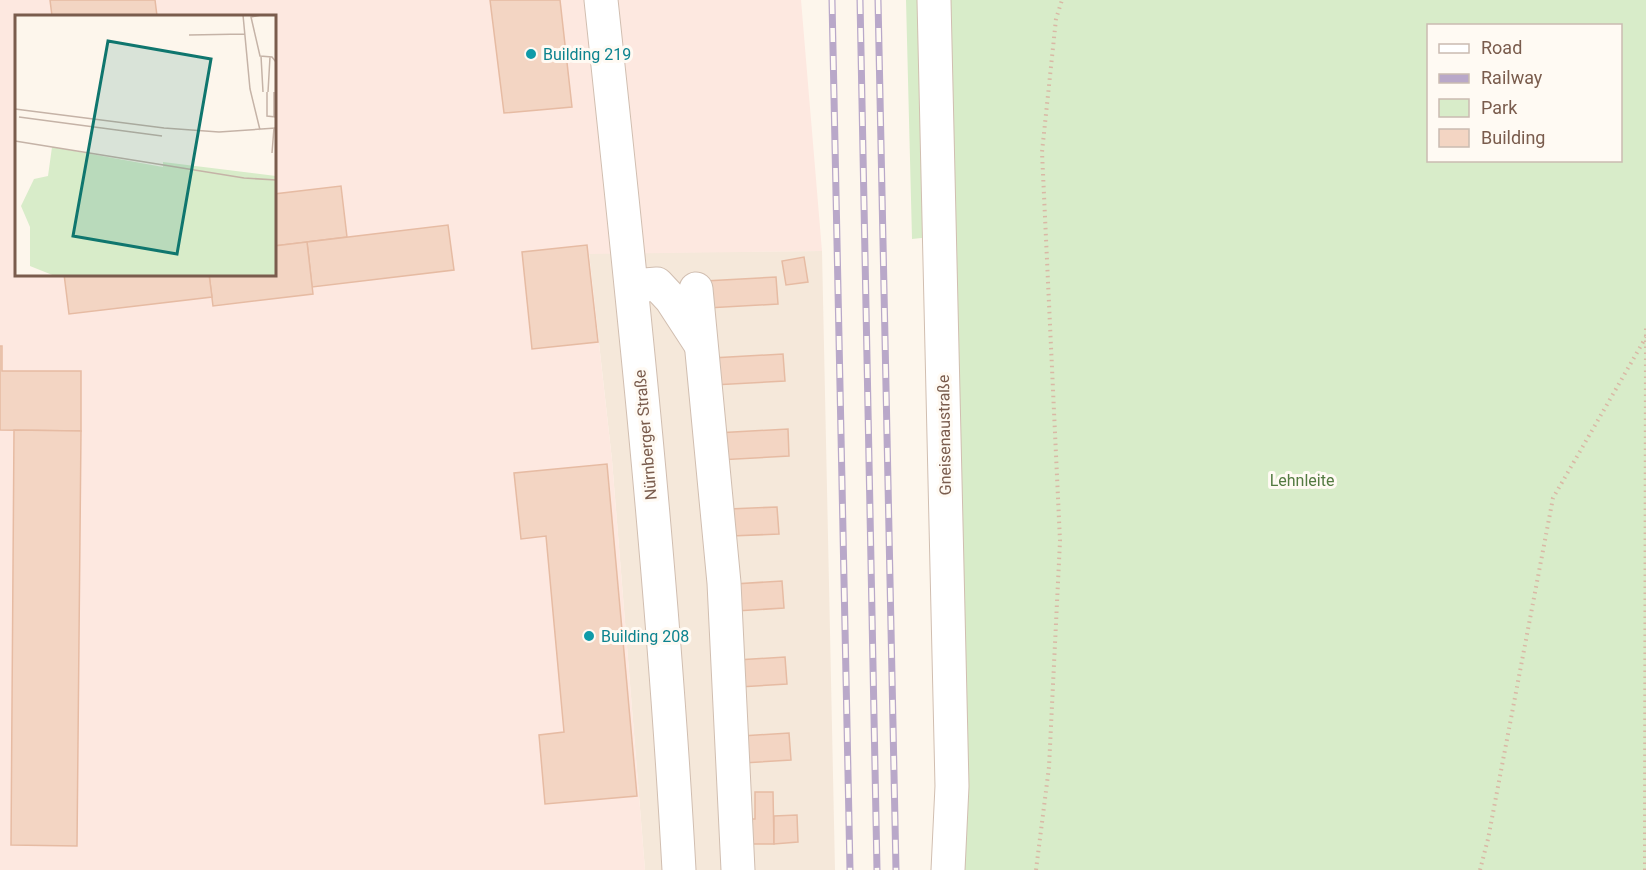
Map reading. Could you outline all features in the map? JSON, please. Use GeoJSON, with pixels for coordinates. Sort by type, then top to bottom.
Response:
{"type":"FeatureCollection","features":[{"type":"Feature","properties":{"kind":"street","name":"Nürnberger Straße"},"geometry":{"type":"LineString","coordinates":[[601,0],[632,286],[662,631],[679,870]]}},
{"type":"Feature","properties":{"kind":"street","name":"Gneisenaustraße"},"geometry":{"type":"LineString","coordinates":[[934,0],[952,786],[948,870]]}},
{"type":"Feature","properties":{"kind":"street"},"geometry":{"type":"LineString","coordinates":[[632,286],[657,284],[671,299],[703,349]]}},
{"type":"Feature","properties":{"kind":"street"},"geometry":{"type":"LineString","coordinates":[[696,289],[724,583],[738,870]]}},
{"type":"Feature","properties":{"kind":"path"},"geometry":{"type":"LineString","coordinates":[[1036,870],[1049,768],[1060,541],[1042,152],[1056,19],[1062,0]]}},
{"type":"Feature","properties":{"kind":"path"},"geometry":{"type":"LineString","coordinates":[[1645,870],[1646,327]]}},
{"type":"Feature","properties":{"kind":"path"},"geometry":{"type":"LineString","coordinates":[[1480,870],[1488,839],[1553,498],[1646,338]]}},
{"type":"Feature","properties":{"kind":"shaded area"},"geometry":{"type":"Polygon","coordinates":[[[0,0],[801,0],[822,251],[589,254],[612,460],[645,870],[0,870],[0,0]]]}},
{"type":"Feature","properties":{"kind":"shaded area"},"geometry":{"type":"Polygon","coordinates":[[[822,251],[835,870],[645,870],[612,460],[589,253],[822,251]]]}},
{"type":"Feature","properties":{"kind":"green space","name":"Lehnleite"},"geometry":{"type":"Polygon","coordinates":[[[906,0],[1646,0],[1646,870],[956,870],[950,235],[912,239],[906,0]]]}},
{"type":"Feature","properties":{"kind":"building"},"geometry":{"type":"Polygon","coordinates":[[[50,0],[155,0],[157,15],[52,15],[50,0]]]}},
{"type":"Feature","properties":{"kind":"building","name":"Building 219"},"geometry":{"type":"Polygon","coordinates":[[[490,0],[560,0],[572,107],[504,113],[490,0]]]}},
{"type":"Feature","properties":{"kind":"building"},"geometry":{"type":"Polygon","coordinates":[[[341,186],[347,237],[276,246],[276,194],[341,186]]]}},
{"type":"Feature","properties":{"kind":"building"},"geometry":{"type":"Polygon","coordinates":[[[448,225],[454,270],[312,287],[307,242],[448,225]]]}},
{"type":"Feature","properties":{"kind":"building"},"geometry":{"type":"Polygon","coordinates":[[[307,242],[313,294],[213,306],[209,276],[276,276],[276,246],[307,242]]]}},
{"type":"Feature","properties":{"kind":"building"},"geometry":{"type":"Polygon","coordinates":[[[587,245],[598,342],[532,349],[522,252],[587,245]]]}},
{"type":"Feature","properties":{"kind":"building"},"geometry":{"type":"Polygon","coordinates":[[[804,257],[808,282],[786,285],[782,261],[804,257]]]}},
{"type":"Feature","properties":{"kind":"building"},"geometry":{"type":"Polygon","coordinates":[[[64,276],[209,276],[212,297],[69,314],[64,276]]]}},
{"type":"Feature","properties":{"kind":"building"},"geometry":{"type":"Polygon","coordinates":[[[776,277],[778,304],[707,308],[705,281],[776,277]]]}},
{"type":"Feature","properties":{"kind":"building"},"geometry":{"type":"Polygon","coordinates":[[[0,346],[2,346],[2,371],[81,371],[81,431],[0,430],[0,346]]]}},
{"type":"Feature","properties":{"kind":"building"},"geometry":{"type":"Polygon","coordinates":[[[783,354],[785,381],[713,385],[712,358],[783,354]]]}},
{"type":"Feature","properties":{"kind":"building"},"geometry":{"type":"Polygon","coordinates":[[[788,429],[789,456],[718,460],[716,433],[788,429]]]}},
{"type":"Feature","properties":{"kind":"building"},"geometry":{"type":"Polygon","coordinates":[[[14,430],[81,431],[77,846],[11,845],[14,430]]]}},
{"type":"Feature","properties":{"kind":"building","name":"Building 208"},"geometry":{"type":"Polygon","coordinates":[[[607,464],[637,796],[545,804],[539,735],[564,732],[546,536],[521,539],[514,473],[607,464]]]}},
{"type":"Feature","properties":{"kind":"building"},"geometry":{"type":"Polygon","coordinates":[[[777,507],[779,534],[731,536],[729,509],[777,507]]]}},
{"type":"Feature","properties":{"kind":"building"},"geometry":{"type":"Polygon","coordinates":[[[782,581],[784,608],[736,611],[734,584],[782,581]]]}},
{"type":"Feature","properties":{"kind":"building"},"geometry":{"type":"Polygon","coordinates":[[[785,657],[787,684],[739,687],[737,660],[785,657]]]}},
{"type":"Feature","properties":{"kind":"building"},"geometry":{"type":"Polygon","coordinates":[[[789,733],[791,760],[743,763],[742,736],[789,733]]]}},
{"type":"Feature","properties":{"kind":"building"},"geometry":{"type":"Polygon","coordinates":[[[755,792],[773,792],[774,844],[750,844],[750,819],[755,819],[755,792]]]}},
{"type":"Feature","properties":{"kind":"building"},"geometry":{"type":"Polygon","coordinates":[[[797,815],[798,842],[774,844],[774,816],[797,815]]]}},
{"type":"Feature","properties":{"kind":"railway"},"geometry":{"type":"LineString","coordinates":[[832,0],[850,870]]}},
{"type":"Feature","properties":{"kind":"railway"},"geometry":{"type":"LineString","coordinates":[[860,0],[877,870]]}},
{"type":"Feature","properties":{"kind":"railway"},"geometry":{"type":"LineString","coordinates":[[878,0],[896,870]]}},
{"type":"Feature","properties":{"kind":"place","name":"Building 219"},"geometry":{"type":"Point","coordinates":[531,54]}},
{"type":"Feature","properties":{"kind":"place","name":"Building 208"},"geometry":{"type":"Point","coordinates":[589,636]}}]}
